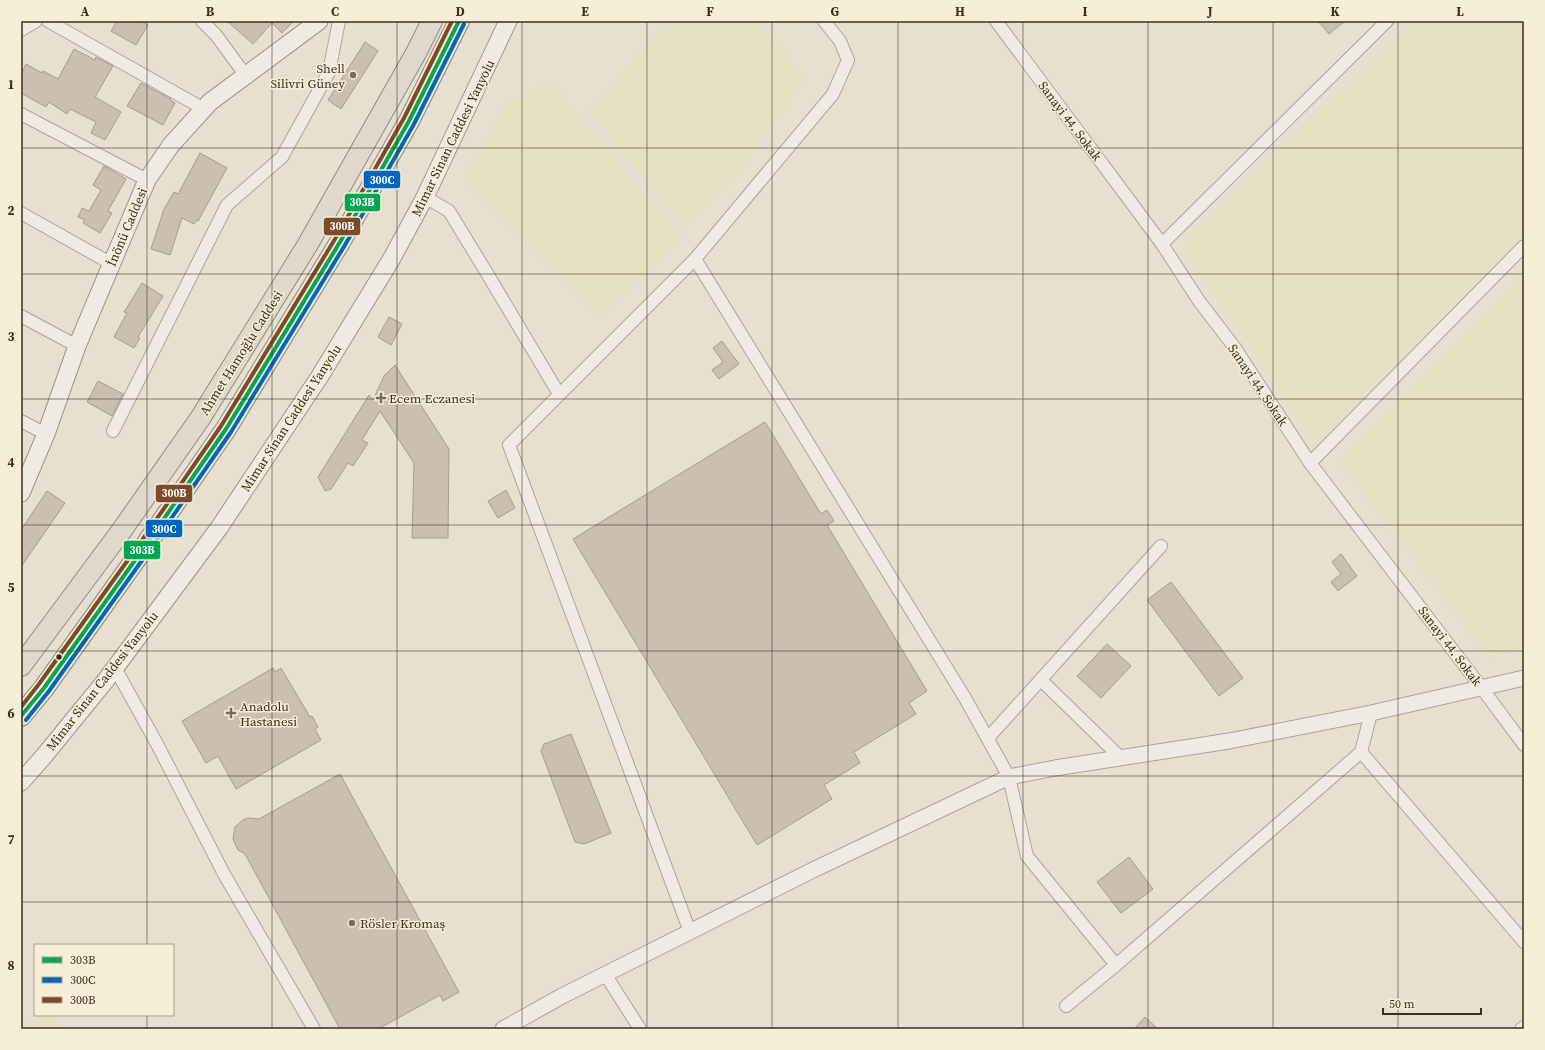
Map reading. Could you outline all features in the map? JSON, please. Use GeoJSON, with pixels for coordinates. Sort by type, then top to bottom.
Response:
{"type":"FeatureCollection","features":[{"type":"Feature","properties":{"kind":"highway","name":"Ahmet Hamoğlu Caddesi"},"geometry":{"type":"LineString","coordinates":[[21,666],[122,530],[201,417],[308,244],[416,53],[432,21]]}},
{"type":"Feature","properties":{"kind":"highway","name":"Ahmet Hamoğlu Caddesi"},"geometry":{"type":"LineString","coordinates":[[21,716],[44,688],[143,549],[226,428],[348,228],[409,121],[459,21]]}},
{"type":"Feature","properties":{"kind":"main road","name":"İnönü Caddesi"},"geometry":{"type":"LineString","coordinates":[[21,493],[46,434],[77,346],[147,180],[171,145],[210,102],[319,21]]}},
{"type":"Feature","properties":{"kind":"main road","name":"Mimar Sinan Caddesi Yanyolu"},"geometry":{"type":"LineString","coordinates":[[21,782],[44,756],[115,668],[219,528],[320,376],[392,258],[425,197],[508,21]]}},
{"type":"Feature","properties":{"kind":"street"},"geometry":{"type":"LineString","coordinates":[[21,30],[36,21]]}},
{"type":"Feature","properties":{"kind":"street"},"geometry":{"type":"LineString","coordinates":[[48,21],[204,109]]}},
{"type":"Feature","properties":{"kind":"street"},"geometry":{"type":"LineString","coordinates":[[202,21],[216,35],[246,76]]}},
{"type":"Feature","properties":{"kind":"street"},"geometry":{"type":"LineString","coordinates":[[113,431],[227,205],[282,157],[329,72],[340,21]]}},
{"type":"Feature","properties":{"kind":"street"},"geometry":{"type":"LineString","coordinates":[[690,932],[509,445],[558,394],[695,259],[833,94],[848,60],[840,41],[824,21]]}},
{"type":"Feature","properties":{"kind":"street","name":"Sanayi 44. Sokak"},"geometry":{"type":"LineString","coordinates":[[996,21],[1162,244],[1200,301],[1235,348],[1310,463],[1482,687],[1524,745]]}},
{"type":"Feature","properties":{"kind":"street"},"geometry":{"type":"LineString","coordinates":[[1162,244],[1388,21]]}},
{"type":"Feature","properties":{"kind":"street"},"geometry":{"type":"LineString","coordinates":[[21,114],[147,180]]}},
{"type":"Feature","properties":{"kind":"street"},"geometry":{"type":"LineString","coordinates":[[425,197],[449,211],[558,394]]}},
{"type":"Feature","properties":{"kind":"street"},"geometry":{"type":"LineString","coordinates":[[21,213],[112,264]]}},
{"type":"Feature","properties":{"kind":"street"},"geometry":{"type":"LineString","coordinates":[[1310,463],[1524,246]]}},
{"type":"Feature","properties":{"kind":"street"},"geometry":{"type":"LineString","coordinates":[[695,259],[965,698],[988,738],[1009,777],[1026,856],[1116,965]]}},
{"type":"Feature","properties":{"kind":"street"},"geometry":{"type":"LineString","coordinates":[[21,316],[77,346]]}},
{"type":"Feature","properties":{"kind":"street"},"geometry":{"type":"LineString","coordinates":[[21,421],[46,434]]}},
{"type":"Feature","properties":{"kind":"street"},"geometry":{"type":"LineString","coordinates":[[988,738],[1160,546]]}},
{"type":"Feature","properties":{"kind":"street"},"geometry":{"type":"LineString","coordinates":[[115,668],[157,744],[224,874],[314,1029]]}},
{"type":"Feature","properties":{"kind":"street"},"geometry":{"type":"LineString","coordinates":[[503,1029],[605,974],[820,867],[1009,777],[1055,768],[1229,741],[1371,713],[1524,678]]}},
{"type":"Feature","properties":{"kind":"street"},"geometry":{"type":"LineString","coordinates":[[1041,680],[1121,758]]}},
{"type":"Feature","properties":{"kind":"street"},"geometry":{"type":"LineString","coordinates":[[1066,1006],[1116,965],[1361,752],[1371,713]]}},
{"type":"Feature","properties":{"kind":"street"},"geometry":{"type":"LineString","coordinates":[[1361,752],[1524,942]]}},
{"type":"Feature","properties":{"kind":"street"},"geometry":{"type":"LineString","coordinates":[[605,974],[640,1029]]}},
{"type":"Feature","properties":{"kind":"shaded area"},"geometry":{"type":"Polygon","coordinates":[[[671,21],[753,21],[805,78],[749,157],[684,227],[588,112],[671,21]]]}},
{"type":"Feature","properties":{"kind":"shaded area"},"geometry":{"type":"Polygon","coordinates":[[[1416,21],[1521,21],[1524,26],[1524,234],[1320,439],[1313,438],[1184,251],[1188,237],[1416,21]]]}},
{"type":"Feature","properties":{"kind":"shaded area"},"geometry":{"type":"Polygon","coordinates":[[[549,81],[682,238],[599,318],[464,179],[508,103],[549,81]]]}},
{"type":"Feature","properties":{"kind":"shaded area"},"geometry":{"type":"Polygon","coordinates":[[[1524,276],[1524,651],[1490,657],[1340,460],[1524,276]]]}},
{"type":"Feature","properties":{"kind":"shaded area"},"geometry":{"type":"Polygon","coordinates":[[[41,1016],[56,1016],[64,1029],[23,1029],[41,1016]]]}},
{"type":"Feature","properties":{"kind":"building"},"geometry":{"type":"Polygon","coordinates":[[[117,21],[140,21],[148,25],[136,45],[111,31],[117,21]]]}},
{"type":"Feature","properties":{"kind":"building"},"geometry":{"type":"Polygon","coordinates":[[[227,21],[294,21],[282,33],[272,23],[253,44],[227,21]]]}},
{"type":"Feature","properties":{"kind":"building"},"geometry":{"type":"Polygon","coordinates":[[[1318,21],[1345,21],[1329,34],[1318,21]]]}},
{"type":"Feature","properties":{"kind":"building"},"geometry":{"type":"Polygon","coordinates":[[[365,42],[378,51],[341,109],[328,100],[365,42]]]}},
{"type":"Feature","properties":{"kind":"building"},"geometry":{"type":"Polygon","coordinates":[[[74,49],[95,60],[96,57],[113,66],[95,97],[121,112],[105,140],[91,133],[96,122],[70,109],[67,114],[49,102],[46,107],[21,93],[21,74],[26,64],[42,73],[43,71],[58,79],[74,49]]]}},
{"type":"Feature","properties":{"kind":"building"},"geometry":{"type":"Polygon","coordinates":[[[141,83],[171,99],[170,100],[175,103],[163,125],[127,106],[141,83]]]}},
{"type":"Feature","properties":{"kind":"building"},"geometry":{"type":"Polygon","coordinates":[[[200,153],[227,168],[198,221],[197,220],[194,224],[182,218],[170,255],[151,249],[164,209],[174,192],[178,194],[200,153]]]}},
{"type":"Feature","properties":{"kind":"building"},"geometry":{"type":"Polygon","coordinates":[[[104,166],[126,179],[108,211],[112,213],[100,233],[83,223],[85,220],[78,217],[82,208],[89,211],[101,190],[93,185],[104,166]]]}},
{"type":"Feature","properties":{"kind":"building"},"geometry":{"type":"Polygon","coordinates":[[[142,283],[163,296],[138,337],[140,338],[134,348],[114,337],[127,313],[124,312],[142,283]]]}},
{"type":"Feature","properties":{"kind":"building"},"geometry":{"type":"Polygon","coordinates":[[[389,317],[402,324],[391,345],[378,337],[389,317]]]}},
{"type":"Feature","properties":{"kind":"building"},"geometry":{"type":"Polygon","coordinates":[[[722,341],[739,364],[719,379],[712,370],[723,362],[713,348],[722,341]]]}},
{"type":"Feature","properties":{"kind":"building"},"geometry":{"type":"Polygon","coordinates":[[[395,365],[449,449],[448,538],[412,538],[414,463],[380,411],[362,440],[368,443],[353,466],[348,463],[331,489],[325,491],[318,477],[369,395],[373,400],[384,376],[395,365]]]}},
{"type":"Feature","properties":{"kind":"building"},"geometry":{"type":"Polygon","coordinates":[[[98,381],[123,394],[112,416],[87,402],[98,381]]]}},
{"type":"Feature","properties":{"kind":"building"},"geometry":{"type":"Polygon","coordinates":[[[765,422],[821,514],[827,510],[834,521],[827,525],[927,691],[909,703],[916,714],[854,752],[860,763],[824,785],[832,799],[757,845],[573,539],[765,422]]]}},
{"type":"Feature","properties":{"kind":"building"},"geometry":{"type":"Polygon","coordinates":[[[506,490],[515,508],[498,518],[488,501],[506,490]]]}},
{"type":"Feature","properties":{"kind":"building"},"geometry":{"type":"Polygon","coordinates":[[[47,491],[65,503],[21,567],[21,530],[47,491]]]}},
{"type":"Feature","properties":{"kind":"building"},"geometry":{"type":"Polygon","coordinates":[[[1341,554],[1357,576],[1338,591],[1331,582],[1341,574],[1332,562],[1341,554]]]}},
{"type":"Feature","properties":{"kind":"building"},"geometry":{"type":"Polygon","coordinates":[[[1171,582],[1243,678],[1219,696],[1147,600],[1171,582]]]}},
{"type":"Feature","properties":{"kind":"building"},"geometry":{"type":"Polygon","coordinates":[[[1107,644],[1131,666],[1101,698],[1077,676],[1107,644]]]}},
{"type":"Feature","properties":{"kind":"building"},"geometry":{"type":"Polygon","coordinates":[[[273,668],[275,672],[281,668],[310,717],[312,716],[318,727],[315,729],[321,740],[236,789],[218,756],[206,763],[182,721],[273,668]]]}},
{"type":"Feature","properties":{"kind":"building"},"geometry":{"type":"Polygon","coordinates":[[[571,734],[611,833],[584,844],[575,842],[541,751],[544,744],[571,734]]]}},
{"type":"Feature","properties":{"kind":"building","name":"Rösler Kromaş"},"geometry":{"type":"Polygon","coordinates":[[[340,774],[459,992],[443,1001],[440,995],[378,1029],[340,1029],[245,854],[238,850],[233,839],[235,827],[243,820],[248,818],[259,819],[340,774]]]}},
{"type":"Feature","properties":{"kind":"building"},"geometry":{"type":"Polygon","coordinates":[[[1129,857],[1153,889],[1121,913],[1097,882],[1129,857]]]}},
{"type":"Feature","properties":{"kind":"building"},"geometry":{"type":"Polygon","coordinates":[[[1145,1017],[1158,1029],[1134,1029],[1145,1017]]]}},
{"type":"Feature","properties":{"kind":"transit line","name":"300B"},"geometry":{"type":"LineString","coordinates":[[21,707],[138,546],[221,426],[335,239],[404,118],[452,21]]}},
{"type":"Feature","properties":{"kind":"transit line","name":"303B"},"geometry":{"type":"LineString","coordinates":[[21,716],[44,688],[226,429],[340,242],[409,121],[459,21]]}},
{"type":"Feature","properties":{"kind":"transit line","name":"300C"},"geometry":{"type":"LineString","coordinates":[[26,720],[49,691],[148,552],[231,432],[345,245],[414,124],[464,24]]}},
{"type":"Feature","properties":{"kind":"place","name":"Shell Silivri Güney"},"geometry":{"type":"Point","coordinates":[353,75]}},
{"type":"Feature","properties":{"kind":"place","name":"Ecem Eczanesi"},"geometry":{"type":"Point","coordinates":[381,398]}},
{"type":"Feature","properties":{"kind":"place","name":"Anadolu Hastanesi"},"geometry":{"type":"Point","coordinates":[231,713]}},
{"type":"Feature","properties":{"kind":"place","name":"Rösler Kromaş"},"geometry":{"type":"Point","coordinates":[352,923]}}]}
